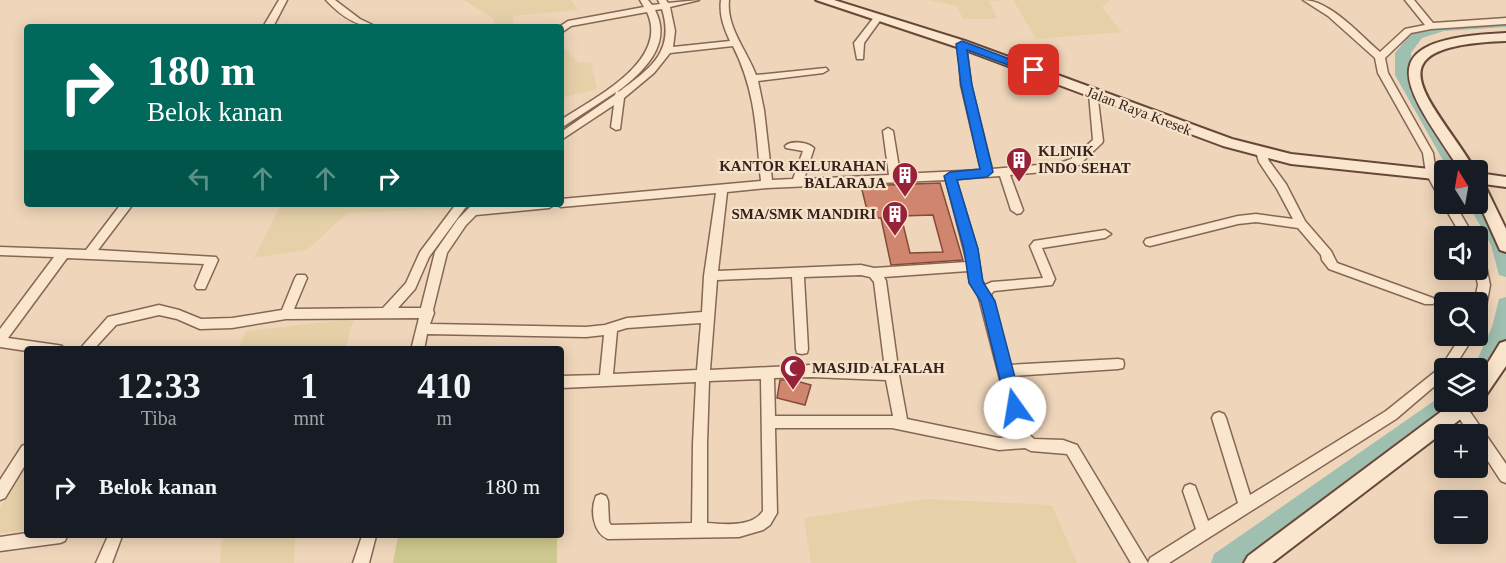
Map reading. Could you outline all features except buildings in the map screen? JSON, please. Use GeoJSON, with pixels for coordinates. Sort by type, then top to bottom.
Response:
{"type":"FeatureCollection","features":[{"type":"Feature","properties":{"kind":"street"},"geometry":{"type":"LineString","coordinates":[[270,24],[283,0]]}},
{"type":"Feature","properties":{"kind":"street"},"geometry":{"type":"LineString","coordinates":[[330,0],[357,21],[364,24]]}},
{"type":"Feature","properties":{"kind":"street"},"geometry":{"type":"LineString","coordinates":[[644,0],[659,7]]}},
{"type":"Feature","properties":{"kind":"street"},"geometry":{"type":"LineString","coordinates":[[564,27],[568,24],[695,0]]}},
{"type":"Feature","properties":{"kind":"street"},"geometry":{"type":"LineString","coordinates":[[725,0],[724,7],[735,43],[752,79],[767,184]]}},
{"type":"Feature","properties":{"kind":"street","name":"Jalan Raya Kresek"},"geometry":{"type":"LineString","coordinates":[[822,0],[962,44],[1192,131],[1261,152],[1302,160],[1434,174]]}},
{"type":"Feature","properties":{"kind":"street"},"geometry":{"type":"LineString","coordinates":[[1307,0],[1331,14],[1380,57],[1383,73],[1434,166]]}},
{"type":"Feature","properties":{"kind":"street"},"geometry":{"type":"LineString","coordinates":[[1409,0],[1431,26]]}},
{"type":"Feature","properties":{"kind":"street"},"geometry":{"type":"LineString","coordinates":[[564,123],[634,78],[650,65],[663,43],[659,7]]}},
{"type":"Feature","properties":{"kind":"street"},"geometry":{"type":"LineString","coordinates":[[659,7],[663,43]]}},
{"type":"Feature","properties":{"kind":"street"},"geometry":{"type":"LineString","coordinates":[[860,57],[859,43],[878,18]]}},
{"type":"Feature","properties":{"kind":"street"},"geometry":{"type":"LineString","coordinates":[[1380,57],[1408,31],[1431,26],[1506,21]]}},
{"type":"Feature","properties":{"kind":"street"},"geometry":{"type":"LineString","coordinates":[[1462,160],[1425,104],[1414,81],[1414,69],[1418,58],[1439,45],[1506,37]]}},
{"type":"Feature","properties":{"kind":"street"},"geometry":{"type":"LineString","coordinates":[[663,43],[735,43]]}},
{"type":"Feature","properties":{"kind":"street"},"geometry":{"type":"LineString","coordinates":[[962,44],[966,85],[987,172]]}},
{"type":"Feature","properties":{"kind":"street"},"geometry":{"type":"LineString","coordinates":[[752,79],[823,70]]}},
{"type":"Feature","properties":{"kind":"street"},"geometry":{"type":"LineString","coordinates":[[564,135],[620,94],[634,78]]}},
{"type":"Feature","properties":{"kind":"street"},"geometry":{"type":"LineString","coordinates":[[616,127],[620,94]]}},
{"type":"Feature","properties":{"kind":"street"},"geometry":{"type":"LineString","coordinates":[[564,203],[767,184],[950,176],[1061,167],[1075,162],[1092,149],[1098,141],[1094,94]]}},
{"type":"Feature","properties":{"kind":"street"},"geometry":{"type":"LineString","coordinates":[[888,131],[895,178]]}},
{"type":"Feature","properties":{"kind":"street"},"geometry":{"type":"LineString","coordinates":[[790,146],[809,148],[797,183]]}},
{"type":"Feature","properties":{"kind":"street"},"geometry":{"type":"LineString","coordinates":[[1261,152],[1264,162],[1282,187],[1300,224],[1327,254],[1330,263],[1430,301]]}},
{"type":"Feature","properties":{"kind":"street"},"geometry":{"type":"LineString","coordinates":[[1004,172],[1017,210]]}},
{"type":"Feature","properties":{"kind":"street"},"geometry":{"type":"LineString","coordinates":[[950,176],[974,266],[976,283],[984,292],[1007,371],[1021,435],[1026,442]]}},
{"type":"Feature","properties":{"kind":"street"},"geometry":{"type":"LineString","coordinates":[[1488,179],[1506,182]]}},
{"type":"Feature","properties":{"kind":"street"},"geometry":{"type":"LineString","coordinates":[[700,531],[699,440],[703,376],[710,276],[722,188]]}},
{"type":"Feature","properties":{"kind":"street"},"geometry":{"type":"LineString","coordinates":[[89,254],[125,207]]}},
{"type":"Feature","properties":{"kind":"street"},"geometry":{"type":"LineString","coordinates":[[386,314],[411,286],[424,255],[460,207]]}},
{"type":"Feature","properties":{"kind":"street"},"geometry":{"type":"LineString","coordinates":[[418,346],[424,329],[421,314],[441,252],[476,207]]}},
{"type":"Feature","properties":{"kind":"street"},"geometry":{"type":"LineString","coordinates":[[1488,207],[1506,246]]}},
{"type":"Feature","properties":{"kind":"street"},"geometry":{"type":"LineString","coordinates":[[1150,242],[1238,220],[1256,218],[1300,224]]}},
{"type":"Feature","properties":{"kind":"street"},"geometry":{"type":"LineString","coordinates":[[984,292],[992,287],[1048,282],[1036,246],[1038,244],[1105,234]]}},
{"type":"Feature","properties":{"kind":"street"},"geometry":{"type":"LineString","coordinates":[[0,251],[212,260],[201,285]]}},
{"type":"Feature","properties":{"kind":"street"},"geometry":{"type":"LineString","coordinates":[[34,346],[0,340],[64,253]]}},
{"type":"Feature","properties":{"kind":"street"},"geometry":{"type":"LineString","coordinates":[[710,276],[861,270],[874,273],[974,266]]}},
{"type":"Feature","properties":{"kind":"street"},"geometry":{"type":"LineString","coordinates":[[874,273],[880,281],[892,375],[902,425]]}},
{"type":"Feature","properties":{"kind":"street"},"geometry":{"type":"LineString","coordinates":[[798,274],[802,349]]}},
{"type":"Feature","properties":{"kind":"street"},"geometry":{"type":"LineString","coordinates":[[286,314],[301,278]]}},
{"type":"Feature","properties":{"kind":"street"},"geometry":{"type":"LineString","coordinates":[[88,346],[102,329],[123,316],[159,310],[200,324],[231,323],[286,314],[421,314]]}},
{"type":"Feature","properties":{"kind":"street"},"geometry":{"type":"LineString","coordinates":[[424,329],[533,332],[611,328],[627,323],[708,317]]}},
{"type":"Feature","properties":{"kind":"street"},"geometry":{"type":"LineString","coordinates":[[606,380],[611,328]]}},
{"type":"Feature","properties":{"kind":"street"},"geometry":{"type":"LineString","coordinates":[[1488,379],[1506,348]]}},
{"type":"Feature","properties":{"kind":"street"},"geometry":{"type":"LineString","coordinates":[[1007,371],[1118,364]]}},
{"type":"Feature","properties":{"kind":"street"},"geometry":{"type":"LineString","coordinates":[[564,382],[811,370],[892,375]]}},
{"type":"Feature","properties":{"kind":"street"},"geometry":{"type":"LineString","coordinates":[[602,501],[602,525],[608,532],[754,528],[767,519],[770,513],[767,373]]}},
{"type":"Feature","properties":{"kind":"street"},"geometry":{"type":"LineString","coordinates":[[1155,563],[1204,530],[1391,415],[1434,379]]}},
{"type":"Feature","properties":{"kind":"street"},"geometry":{"type":"LineString","coordinates":[[1255,563],[1457,412]]}},
{"type":"Feature","properties":{"kind":"street"},"geometry":{"type":"LineString","coordinates":[[1469,412],[1506,476]]}},
{"type":"Feature","properties":{"kind":"street"},"geometry":{"type":"LineString","coordinates":[[1219,418],[1246,506]]}},
{"type":"Feature","properties":{"kind":"street"},"geometry":{"type":"LineString","coordinates":[[768,422],[876,421],[999,444],[1026,442],[1040,447],[1063,446],[1072,449],[1140,563]]}},
{"type":"Feature","properties":{"kind":"street"},"geometry":{"type":"LineString","coordinates":[[0,493],[24,455]]}},
{"type":"Feature","properties":{"kind":"street"},"geometry":{"type":"LineString","coordinates":[[1190,491],[1204,530]]}},
{"type":"Feature","properties":{"kind":"street"},"geometry":{"type":"LineString","coordinates":[[0,544],[45,538]]}},
{"type":"Feature","properties":{"kind":"street"},"geometry":{"type":"LineString","coordinates":[[104,563],[114,538]]}},
{"type":"Feature","properties":{"kind":"street"},"geometry":{"type":"LineString","coordinates":[[361,563],[368,538]]}},
{"type":"Feature","properties":{"kind":"shaded area"},"geometry":{"type":"Polygon","coordinates":[[[464,0],[571,0],[578,10],[513,16],[513,24],[495,24],[494,19],[464,0]]]}},
{"type":"Feature","properties":{"kind":"shaded area"},"geometry":{"type":"Polygon","coordinates":[[[930,0],[1003,0],[989,1],[997,19],[963,19],[957,6],[930,0]]]}},
{"type":"Feature","properties":{"kind":"shaded area"},"geometry":{"type":"Polygon","coordinates":[[[1013,0],[1111,0],[1102,7],[1122,32],[1036,39],[1013,0]]]}},
{"type":"Feature","properties":{"kind":"shaded area"},"geometry":{"type":"Polygon","coordinates":[[[564,48],[578,62],[591,63],[597,89],[564,97],[564,48]]]}},
{"type":"Feature","properties":{"kind":"shaded area"},"geometry":{"type":"Polygon","coordinates":[[[280,207],[480,207],[347,213],[307,250],[254,258],[280,207]]]}},
{"type":"Feature","properties":{"kind":"shaded area"},"geometry":{"type":"Polygon","coordinates":[[[354,319],[346,346],[239,346],[246,331],[354,319]]]}},
{"type":"Feature","properties":{"kind":"shaded area"},"geometry":{"type":"Polygon","coordinates":[[[24,464],[24,530],[0,533],[0,509],[24,464]]]}},
{"type":"Feature","properties":{"kind":"shaded area"},"geometry":{"type":"Polygon","coordinates":[[[926,499],[1052,505],[1077,563],[811,563],[804,518],[926,499]]]}},
{"type":"Feature","properties":{"kind":"shaded area"},"geometry":{"type":"Polygon","coordinates":[[[222,538],[295,538],[294,563],[220,563],[222,538]]]}},
{"type":"Feature","properties":{"kind":"shaded area"},"geometry":{"type":"Polygon","coordinates":[[[398,538],[557,538],[557,563],[393,563],[398,538]]]}},
{"type":"Feature","properties":{"kind":"waterway"},"geometry":{"type":"LineString","coordinates":[[1452,160],[1403,75],[1403,53],[1417,35],[1443,27],[1506,23]]}},
{"type":"Feature","properties":{"kind":"waterway"},"geometry":{"type":"LineString","coordinates":[[1483,214],[1500,245],[1506,270]]}},
{"type":"Feature","properties":{"kind":"waterway"},"geometry":{"type":"LineString","coordinates":[[1488,358],[1502,327],[1506,305]]}},
{"type":"Feature","properties":{"kind":"waterway"},"geometry":{"type":"LineString","coordinates":[[1223,563],[1434,412]]}},
{"type":"Feature","properties":{"kind":"place","name":"KLINIK INDO SEHAT"},"geometry":{"type":"Point","coordinates":[1019,183]}},
{"type":"Feature","properties":{"kind":"place","name":"KANTOR KELURAHAN BALARAJA"},"geometry":{"type":"Point","coordinates":[905,198]}},
{"type":"Feature","properties":{"kind":"place","name":"SMA/SMK MANDIRI"},"geometry":{"type":"Point","coordinates":[895,237]}},
{"type":"Feature","properties":{"kind":"place","name":"MASJID ALFALAH"},"geometry":{"type":"Point","coordinates":[793,391]}},
{"type":"Feature","properties":{"kind":"route"},"geometry":{"type":"LineString","coordinates":[[1015,408],[988,301],[976,283],[971,249],[950,176],[987,172],[966,85],[962,44],[1034,70]]}}]}
